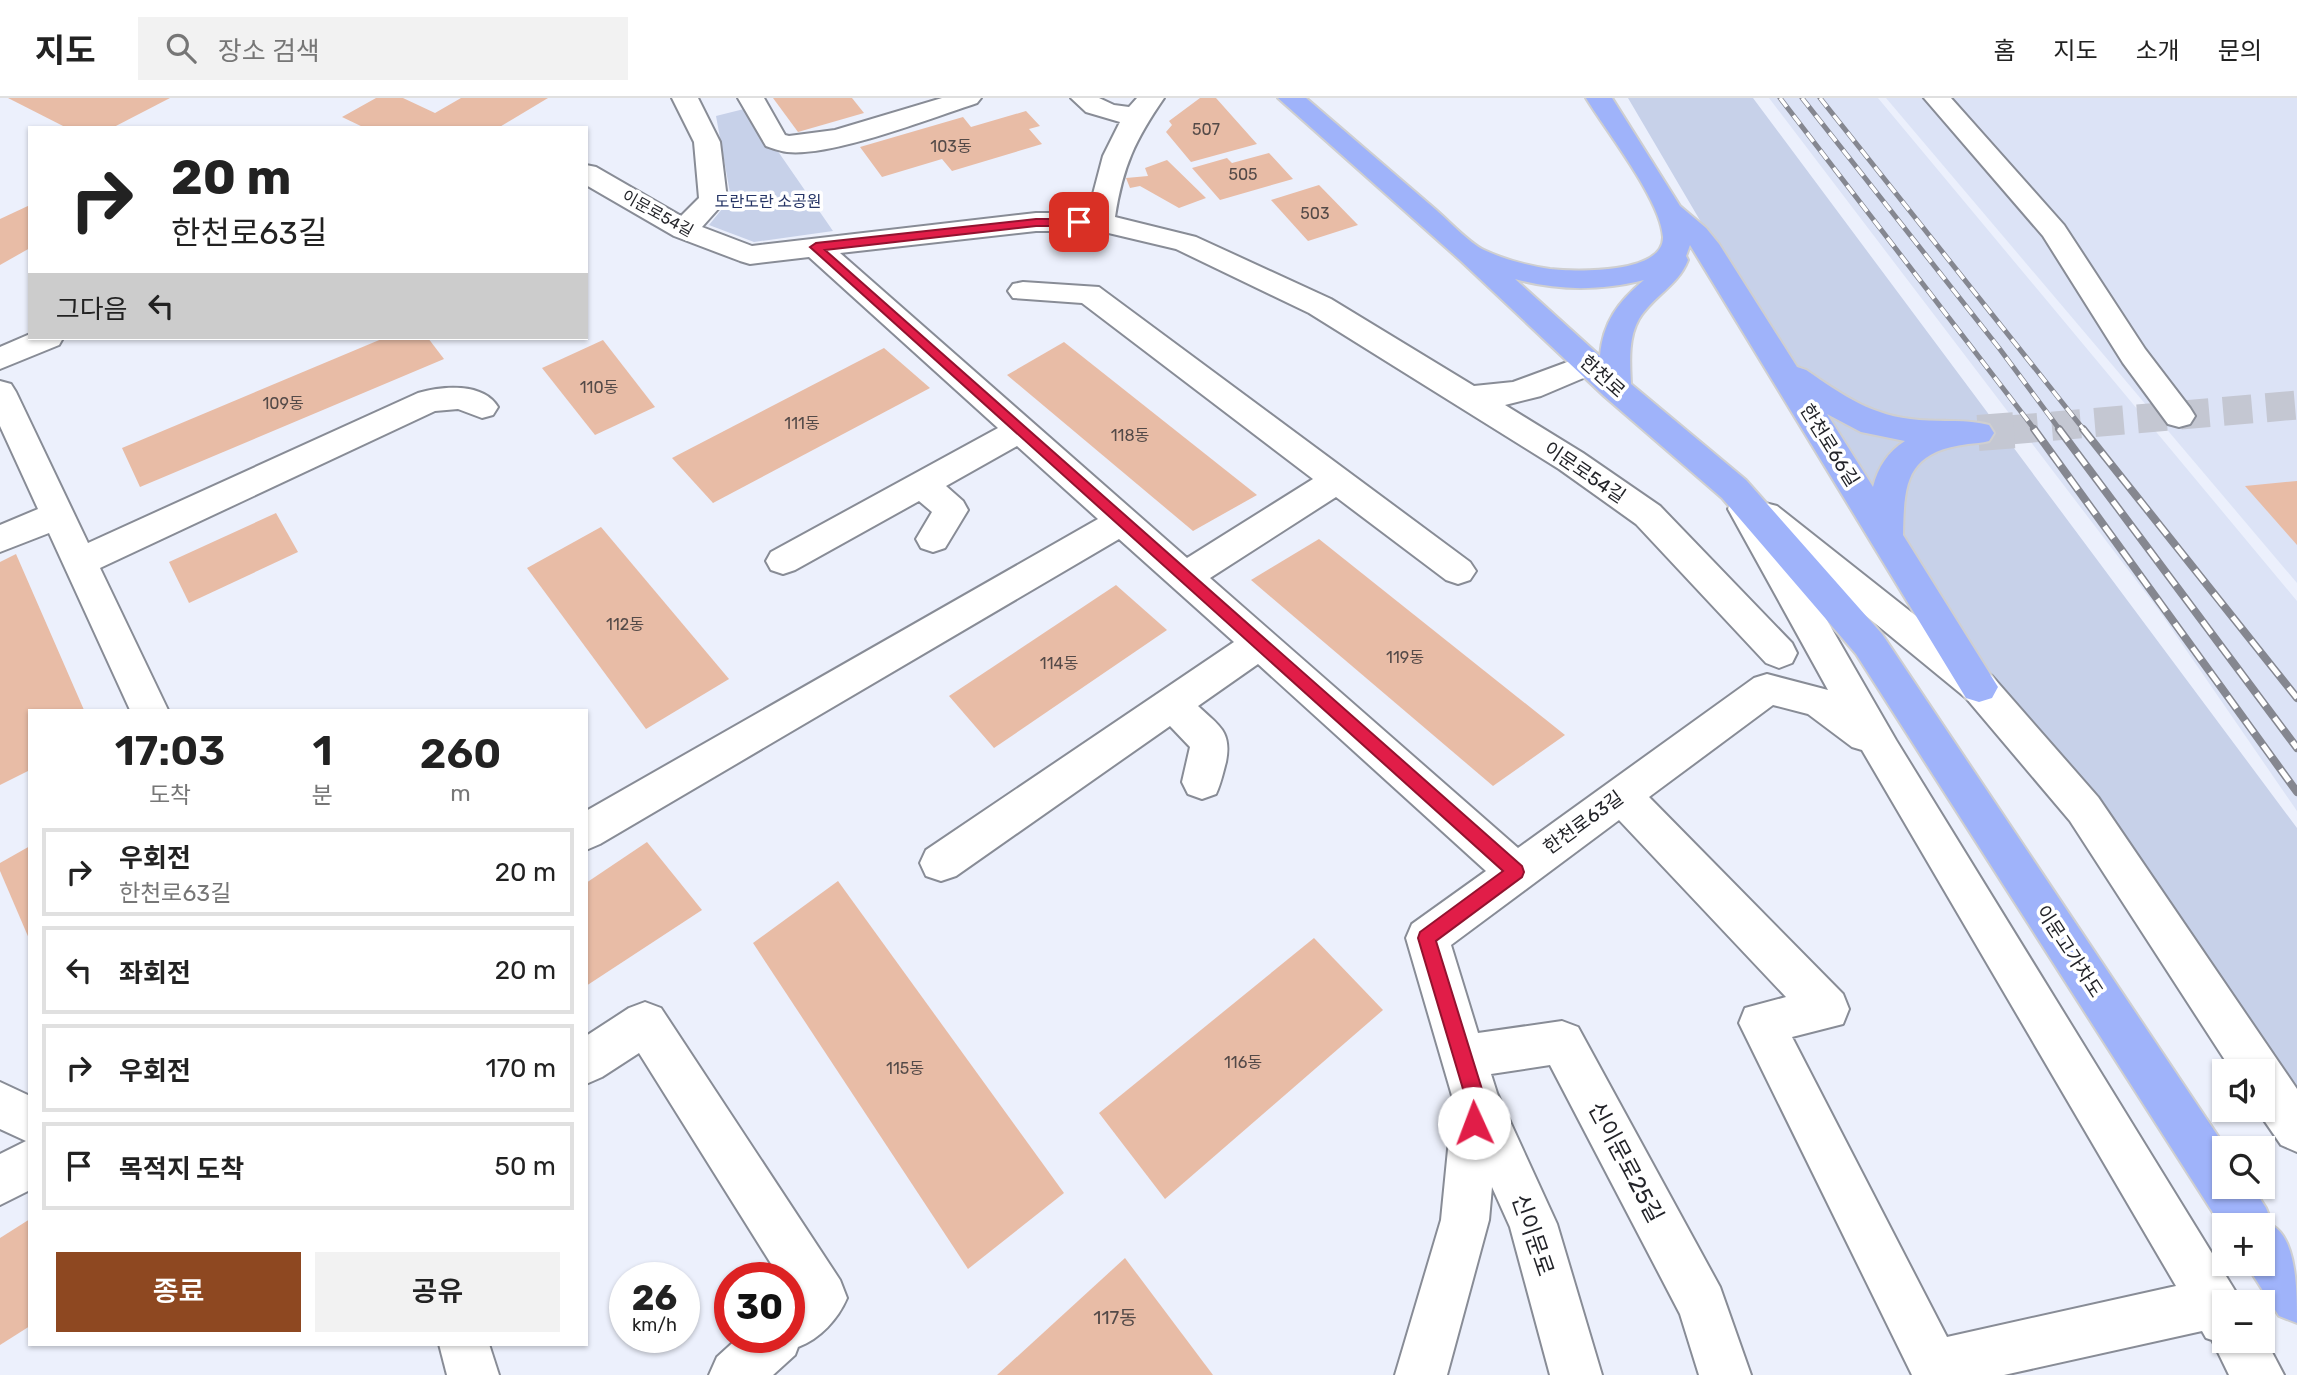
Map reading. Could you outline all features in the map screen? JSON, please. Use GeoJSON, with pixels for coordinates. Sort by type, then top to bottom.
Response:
{"type":"FeatureCollection","features":[{"type":"Feature","properties":{"kind":"main road","name":"한천로"},"geometry":{"type":"LineString","coordinates":[[1292,98],[1471,255],[1615,387],[1734,489],[1869,644],[1892,676]]}},
{"type":"Feature","properties":{"kind":"main road","name":"한천로66길"},"geometry":{"type":"LineString","coordinates":[[1599,98],[1674,226],[1696,234],[1709,250],[1979,687]]}},
{"type":"Feature","properties":{"kind":"main road"},"geometry":{"type":"LineString","coordinates":[[1471,255],[1550,278],[1611,278],[1643,271],[1665,261],[1674,226]]}},
{"type":"Feature","properties":{"kind":"main road"},"geometry":{"type":"LineString","coordinates":[[1615,387],[1617,335],[1633,306],[1670,271],[1674,226]]}},
{"type":"Feature","properties":{"kind":"main road"},"geometry":{"type":"LineString","coordinates":[[1782,368],[1835,405],[1884,427],[1920,432],[1978,433],[1930,443],[1905,456],[1892,472],[1887,492],[1886,536]]}},
{"type":"Feature","properties":{"kind":"main road","name":"이문고가차도"},"geometry":{"type":"LineString","coordinates":[[1892,676],[2241,1213]]}},
{"type":"Feature","properties":{"kind":"main road"},"geometry":{"type":"LineString","coordinates":[[2275,1264],[2297,1298]]}},
{"type":"Feature","properties":{"kind":"street"},"geometry":{"type":"LineString","coordinates":[[684,230],[713,198],[707,142],[685,98]]}},
{"type":"Feature","properties":{"kind":"street"},"geometry":{"type":"LineString","coordinates":[[751,98],[775,140],[788,146],[822,142],[904,107],[968,98]]}},
{"type":"Feature","properties":{"kind":"street"},"geometry":{"type":"LineString","coordinates":[[1084,98],[1092,107],[1101,110],[1143,107],[1104,194],[1100,222]]}},
{"type":"Feature","properties":{"kind":"street"},"geometry":{"type":"LineString","coordinates":[[1937,98],[2054,231],[2134,356],[2179,416]]}},
{"type":"Feature","properties":{"kind":"street","name":"이문로54길"},"geometry":{"type":"LineString","coordinates":[[588,174],[684,230],[750,255],[1036,222],[1100,222],[1186,243],[1320,306],[1571,461],[1648,515],[1779,653]]}},
{"type":"Feature","properties":{"kind":"street"},"geometry":{"type":"LineString","coordinates":[[816,247],[1516,872]]}},
{"type":"Feature","properties":{"kind":"street"},"geometry":{"type":"LineString","coordinates":[[1023,291],[1089,294],[1458,571]]}},
{"type":"Feature","properties":{"kind":"street"},"geometry":{"type":"LineString","coordinates":[[0,359],[43,340]]}},
{"type":"Feature","properties":{"kind":"street"},"geometry":{"type":"LineString","coordinates":[[1468,397],[1490,399],[1522,391],[1589,363]]}},
{"type":"Feature","properties":{"kind":"street"},"geometry":{"type":"LineString","coordinates":[[0,392],[149,709]]}},
{"type":"Feature","properties":{"kind":"street"},"geometry":{"type":"LineString","coordinates":[[80,562],[429,401],[461,398],[482,407]]}},
{"type":"Feature","properties":{"kind":"street"},"geometry":{"type":"LineString","coordinates":[[783,561],[1022,429]]}},
{"type":"Feature","properties":{"kind":"street"},"geometry":{"type":"LineString","coordinates":[[1185,576],[1336,480]]}},
{"type":"Feature","properties":{"kind":"street"},"geometry":{"type":"LineString","coordinates":[[922,484],[951,510],[933,539]]}},
{"type":"Feature","properties":{"kind":"street"},"geometry":{"type":"LineString","coordinates":[[1734,489],[1882,751],[2212,1299]]}},
{"type":"Feature","properties":{"kind":"street"},"geometry":{"type":"LineString","coordinates":[[1734,489],[1979,687],[2084,809],[2250,1059]]}},
{"type":"Feature","properties":{"kind":"street"},"geometry":{"type":"LineString","coordinates":[[0,539],[58,515]]}},
{"type":"Feature","properties":{"kind":"street"},"geometry":{"type":"LineString","coordinates":[[588,831],[1122,521]]}},
{"type":"Feature","properties":{"kind":"street"},"geometry":{"type":"LineString","coordinates":[[1785,580],[1784,628],[1767,689],[1806,696],[1822,702],[1838,712],[1882,751]]}},
{"type":"Feature","properties":{"kind":"street"},"geometry":{"type":"LineString","coordinates":[[941,863],[1260,643]]}},
{"type":"Feature","properties":{"kind":"street","name":"한천로63길"},"geometry":{"type":"LineString","coordinates":[[1421,1375],[1465,1220],[1469,1078],[1427,938],[1620,794],[1767,689]]}},
{"type":"Feature","properties":{"kind":"street"},"geometry":{"type":"LineString","coordinates":[[1172,704],[1210,743],[1202,782]]}},
{"type":"Feature","properties":{"kind":"street"},"geometry":{"type":"LineString","coordinates":[[1620,794],[1827,1009],[1761,1023],[1934,1365],[2212,1323]]}},
{"type":"Feature","properties":{"kind":"street"},"geometry":{"type":"LineString","coordinates":[[588,1061],[645,1023],[799,1262]]}},
{"type":"Feature","properties":{"kind":"street","name":"신이문로25길"},"geometry":{"type":"LineString","coordinates":[[1469,1078],[1562,1042],[1702,1305],[1725,1375]]}},
{"type":"Feature","properties":{"kind":"street","name":"신이문로"},"geometry":{"type":"LineString","coordinates":[[1469,1078],[1533,1224],[1576,1375]]}},
{"type":"Feature","properties":{"kind":"street"},"geometry":{"type":"LineString","coordinates":[[2275,1096],[2297,1129]]}},
{"type":"Feature","properties":{"kind":"street"},"geometry":{"type":"LineString","coordinates":[[0,1105],[28,1119]]}},
{"type":"Feature","properties":{"kind":"street"},"geometry":{"type":"LineString","coordinates":[[0,1181],[28,1164]]}},
{"type":"Feature","properties":{"kind":"street"},"geometry":{"type":"LineString","coordinates":[[805,1271],[822,1297],[805,1312]]}},
{"type":"Feature","properties":{"kind":"street"},"geometry":{"type":"LineString","coordinates":[[465,1346],[473,1375]]}},
{"type":"Feature","properties":{"kind":"street"},"geometry":{"type":"LineString","coordinates":[[735,1375],[760,1353]]}},
{"type":"Feature","properties":{"kind":"street"},"geometry":{"type":"LineString","coordinates":[[2245,1353],[2258,1375]]}},
{"type":"Feature","properties":{"kind":"shaded area"},"geometry":{"type":"Polygon","coordinates":[[[1769,98],[1878,98],[2297,601],[2297,811],[2158,609],[1769,98]]]}},
{"type":"Feature","properties":{"kind":"shaded area"},"geometry":{"type":"Polygon","coordinates":[[[1886,98],[2297,98],[2297,583],[1886,98]]]}},
{"type":"Feature","properties":{"kind":"green space"},"geometry":{"type":"Polygon","coordinates":[[[1628,98],[1753,98],[2297,828],[2297,1136],[2275,1104],[2275,1059],[2254,1059],[1908,574],[1628,98]]]}},
{"type":"Feature","properties":{"kind":"green space","name":"도란도란 소공원"},"geometry":{"type":"Polygon","coordinates":[[[748,108],[833,231],[754,242],[709,225],[731,198],[716,116],[748,108]]]}},
{"type":"Feature","properties":{"kind":"building"},"geometry":{"type":"Polygon","coordinates":[[[8,98],[170,98],[116,126],[63,126],[8,98]]]}},
{"type":"Feature","properties":{"kind":"building"},"geometry":{"type":"Polygon","coordinates":[[[376,98],[403,98],[435,113],[461,98],[548,98],[501,126],[361,126],[342,117],[376,98]]]}},
{"type":"Feature","properties":{"kind":"building"},"geometry":{"type":"Polygon","coordinates":[[[773,98],[852,98],[864,113],[798,132],[773,98]]]}},
{"type":"Feature","properties":{"kind":"building"},"geometry":{"type":"Polygon","coordinates":[[[1200,98],[1216,98],[1257,144],[1191,162],[1166,132],[1172,125],[1169,121],[1200,98]]]}},
{"type":"Feature","properties":{"kind":"building"},"geometry":{"type":"Polygon","coordinates":[[[1026,111],[1040,126],[1029,129],[1042,144],[952,171],[942,159],[882,177],[860,147],[963,117],[971,127],[1026,111]]]}},
{"type":"Feature","properties":{"kind":"building"},"geometry":{"type":"Polygon","coordinates":[[[1269,153],[1293,179],[1220,200],[1192,168],[1227,158],[1232,163],[1269,153]]]}},
{"type":"Feature","properties":{"kind":"building"},"geometry":{"type":"Polygon","coordinates":[[[1167,160],[1206,198],[1179,208],[1140,186],[1130,188],[1126,178],[1148,176],[1145,168],[1167,160]]]}},
{"type":"Feature","properties":{"kind":"building"},"geometry":{"type":"Polygon","coordinates":[[[1319,185],[1358,225],[1308,241],[1271,200],[1319,185]]]}},
{"type":"Feature","properties":{"kind":"building"},"geometry":{"type":"Polygon","coordinates":[[[28,206],[28,249],[0,265],[0,219],[28,206]]]}},
{"type":"Feature","properties":{"kind":"building"},"geometry":{"type":"Polygon","coordinates":[[[379,340],[430,340],[444,359],[140,487],[122,448],[379,340]]]}},
{"type":"Feature","properties":{"kind":"building"},"geometry":{"type":"Polygon","coordinates":[[[603,340],[655,407],[595,435],[542,368],[603,340]]]}},
{"type":"Feature","properties":{"kind":"building"},"geometry":{"type":"Polygon","coordinates":[[[1064,342],[1257,495],[1193,531],[1007,375],[1064,342]]]}},
{"type":"Feature","properties":{"kind":"building"},"geometry":{"type":"Polygon","coordinates":[[[884,348],[930,388],[713,503],[672,458],[884,348]]]}},
{"type":"Feature","properties":{"kind":"building"},"geometry":{"type":"Polygon","coordinates":[[[2297,481],[2297,545],[2245,486],[2297,481]]]}},
{"type":"Feature","properties":{"kind":"building"},"geometry":{"type":"Polygon","coordinates":[[[276,513],[298,552],[189,603],[169,562],[276,513]]]}},
{"type":"Feature","properties":{"kind":"building"},"geometry":{"type":"Polygon","coordinates":[[[601,527],[729,679],[646,729],[527,568],[601,527]]]}},
{"type":"Feature","properties":{"kind":"building"},"geometry":{"type":"Polygon","coordinates":[[[1319,539],[1565,735],[1493,786],[1251,580],[1319,539]]]}},
{"type":"Feature","properties":{"kind":"building"},"geometry":{"type":"Polygon","coordinates":[[[16,554],[84,709],[28,709],[28,771],[0,785],[0,562],[16,554]]]}},
{"type":"Feature","properties":{"kind":"building"},"geometry":{"type":"Polygon","coordinates":[[[1116,585],[1167,630],[994,748],[949,696],[1116,585]]]}},
{"type":"Feature","properties":{"kind":"building"},"geometry":{"type":"Polygon","coordinates":[[[647,842],[702,910],[588,985],[588,882],[647,842]]]}},
{"type":"Feature","properties":{"kind":"building"},"geometry":{"type":"Polygon","coordinates":[[[28,847],[28,936],[0,871],[0,863],[28,847]]]}},
{"type":"Feature","properties":{"kind":"building"},"geometry":{"type":"Polygon","coordinates":[[[838,881],[1064,1193],[968,1269],[753,943],[838,881]]]}},
{"type":"Feature","properties":{"kind":"building"},"geometry":{"type":"Polygon","coordinates":[[[1314,938],[1383,1010],[1165,1199],[1099,1113],[1314,938]]]}},
{"type":"Feature","properties":{"kind":"building"},"geometry":{"type":"Polygon","coordinates":[[[28,1220],[28,1327],[0,1345],[0,1238],[28,1220]]]}},
{"type":"Feature","properties":{"kind":"building"},"geometry":{"type":"Polygon","coordinates":[[[1125,1258],[1213,1375],[997,1375],[1125,1258]]]}},
{"type":"Feature","properties":{"kind":"tunnel"},"geometry":{"type":"LineString","coordinates":[[2009,430],[2297,405]]}},
{"type":"Feature","properties":{"kind":"tunnel"},"geometry":{"type":"LineString","coordinates":[[1978,433],[2029,429]]}},
{"type":"Feature","properties":{"kind":"railway"},"geometry":{"type":"LineString","coordinates":[[1780,98],[2035,430]]}},
{"type":"Feature","properties":{"kind":"railway"},"geometry":{"type":"LineString","coordinates":[[1802,98],[1999,348],[2060,430]]}},
{"type":"Feature","properties":{"kind":"railway"},"geometry":{"type":"LineString","coordinates":[[1820,98],[2084,430]]}},
{"type":"Feature","properties":{"kind":"railway"},"geometry":{"type":"LineString","coordinates":[[2034,429],[2297,792]]}},
{"type":"Feature","properties":{"kind":"railway"},"geometry":{"type":"LineString","coordinates":[[2059,429],[2297,748]]}},
{"type":"Feature","properties":{"kind":"railway"},"geometry":{"type":"LineString","coordinates":[[2083,429],[2297,698]]}},
{"type":"Feature","properties":{"kind":"route"},"geometry":{"type":"LineString","coordinates":[[1079,222],[1036,222],[816,247],[1516,872],[1427,938],[1476,1099],[1474,1123]]}}]}
